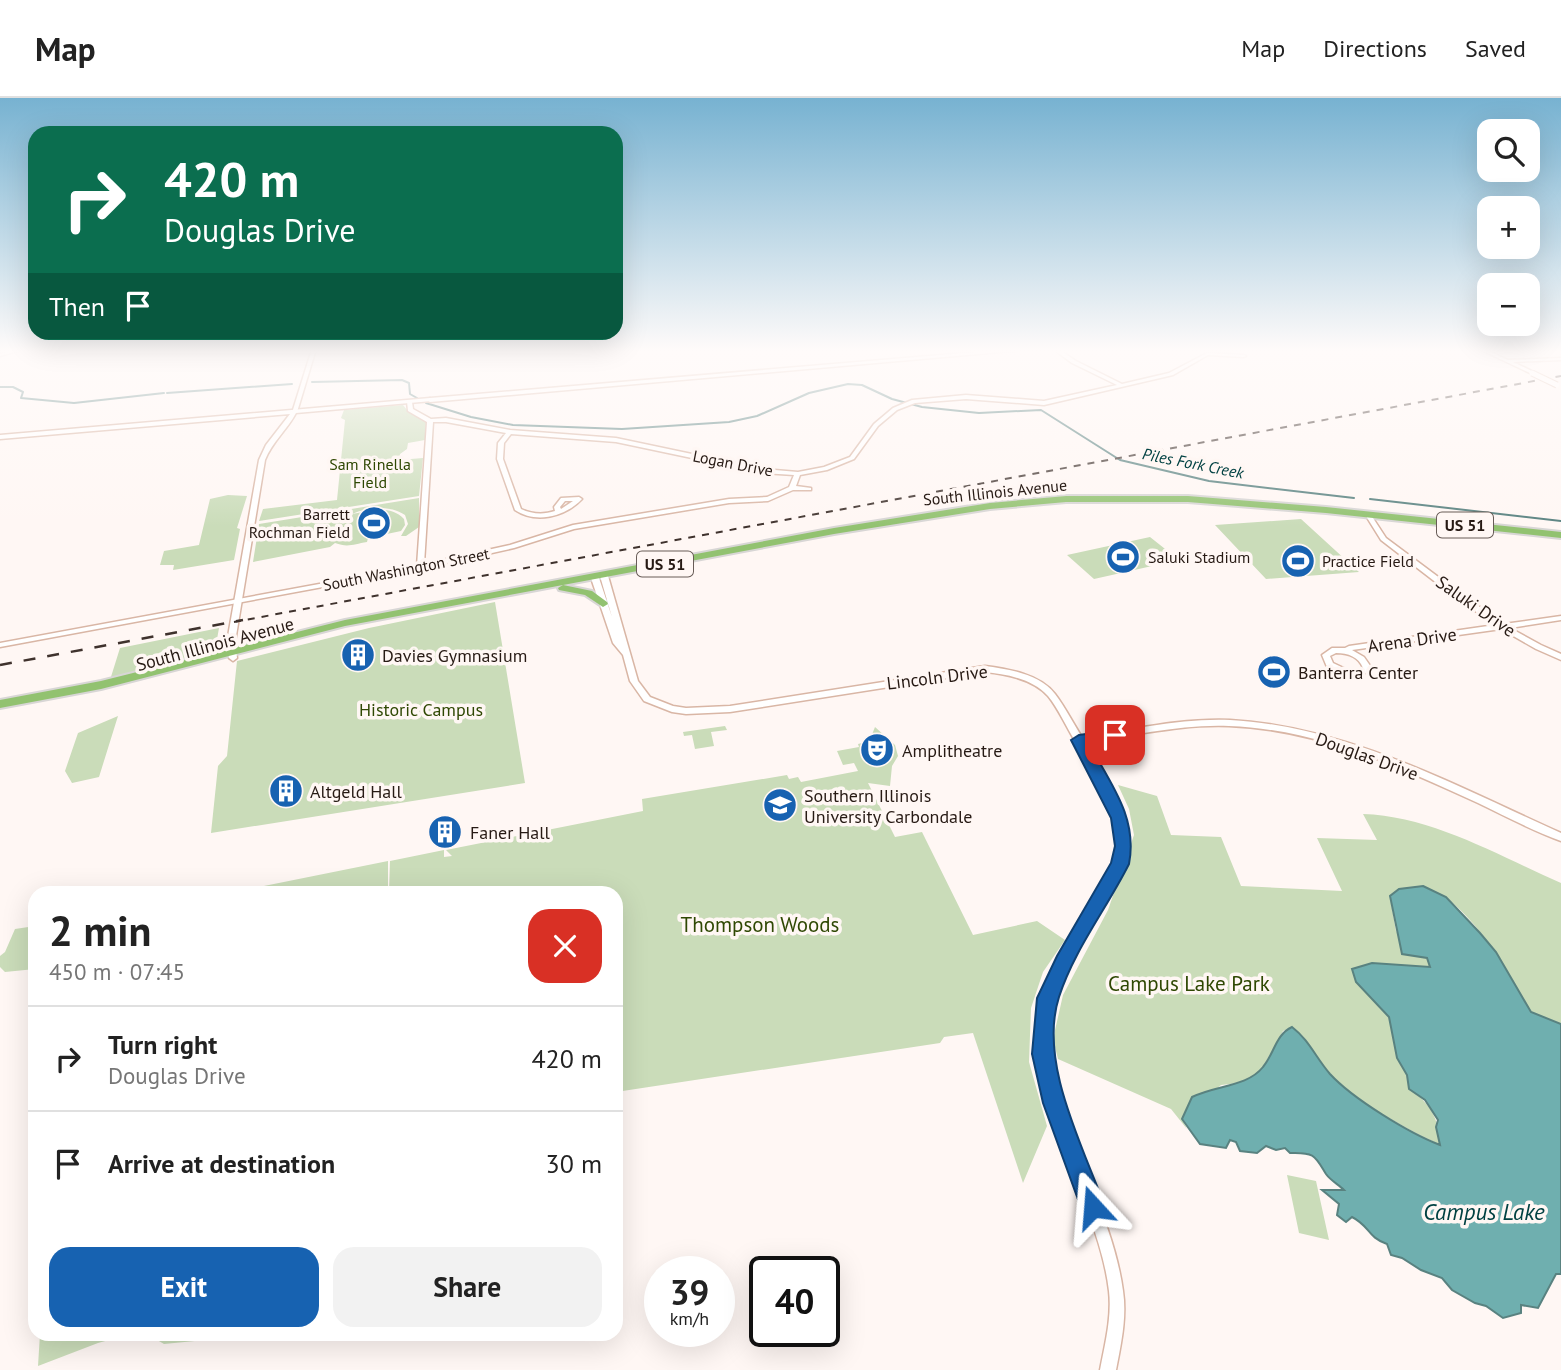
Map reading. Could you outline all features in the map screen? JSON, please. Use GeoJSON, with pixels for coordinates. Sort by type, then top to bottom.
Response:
{"type":"FeatureCollection","features":[{"type":"Feature","properties":{"kind":"highway","name":"South Illinois Avenue"},"geometry":{"type":"LineString","coordinates":[[0,704],[101,685],[439,607],[531,589],[920,516],[1057,500],[1188,499],[1561,536]]}},
{"type":"Feature","properties":{"kind":"highway"},"geometry":{"type":"LineString","coordinates":[[531,589],[570,588],[588,593],[603,604]]}},
{"type":"Feature","properties":{"kind":"highway","name":"South Illinois Avenue"},"geometry":{"type":"LineString","coordinates":[[0,712],[121,688],[232,654]]}},
{"type":"Feature","properties":{"kind":"main road"},"geometry":{"type":"LineString","coordinates":[[0,437],[336,408]]}},
{"type":"Feature","properties":{"kind":"main road"},"geometry":{"type":"LineString","coordinates":[[232,654],[249,524],[264,457],[271,440],[286,426],[295,412]]}},
{"type":"Feature","properties":{"kind":"street"},"geometry":{"type":"LineString","coordinates":[[410,408],[430,421],[420,568]]}},
{"type":"Feature","properties":{"kind":"street","name":"Logan Drive"},"geometry":{"type":"LineString","coordinates":[[430,421],[446,420],[510,432],[616,440],[763,471],[798,474],[825,469],[852,458],[876,425],[900,408]]}},
{"type":"Feature","properties":{"kind":"street"},"geometry":{"type":"LineString","coordinates":[[510,432],[501,443],[500,459],[518,510],[536,515],[558,512]]}},
{"type":"Feature","properties":{"kind":"street"},"geometry":{"type":"LineString","coordinates":[[798,474],[792,488],[809,489]]}},
{"type":"Feature","properties":{"kind":"street","name":"South Washington Street"},"geometry":{"type":"LineString","coordinates":[[0,645],[420,568],[502,550],[573,527],[703,505],[768,499],[792,488]]}},
{"type":"Feature","properties":{"kind":"street","name":"Saluki Drive"},"geometry":{"type":"LineString","coordinates":[[1369,516],[1383,539],[1506,627],[1561,657]]}},
{"type":"Feature","properties":{"kind":"street"},"geometry":{"type":"LineString","coordinates":[[599,577],[603,604],[614,636],[625,655]]}},
{"type":"Feature","properties":{"kind":"street","name":"Lincoln Drive"},"geometry":{"type":"LineString","coordinates":[[599,577],[616,612],[625,655],[634,681],[647,699],[657,705],[686,711],[730,709],[972,670],[1000,670],[1039,683],[1051,694],[1120,818],[1124,846],[1120,864],[1064,962],[1048,998],[1043,1054],[1055,1103],[1109,1259],[1116,1291],[1116,1318],[1108,1370]]}},
{"type":"Feature","properties":{"kind":"street","name":"Arena Drive"},"geometry":{"type":"LineString","coordinates":[[1348,652],[1349,648],[1561,618]]}},
{"type":"Feature","properties":{"kind":"street","name":"Arena Drive"},"geometry":{"type":"LineString","coordinates":[[1329,652],[1348,652],[1364,662],[1366,670],[1356,674],[1342,672],[1326,658],[1329,652]]}},
{"type":"Feature","properties":{"kind":"street","name":"Douglas Drive"},"geometry":{"type":"LineString","coordinates":[[1079,740],[1208,723],[1254,725],[1302,733],[1351,746],[1561,837]]}},
{"type":"Feature","properties":{"kind":"green space","name":"Sam Rinella Field"},"geometry":{"type":"Polygon","coordinates":[[[406,408],[426,422],[425,440],[408,443],[399,460],[423,458],[419,496],[259,521],[263,509],[337,500],[345,420],[341,418],[344,410],[406,408]]]}},
{"type":"Feature","properties":{"kind":"green space"},"geometry":{"type":"Polygon","coordinates":[[[228,495],[247,496],[237,528],[240,529],[234,560],[173,570],[174,565],[160,565],[164,551],[199,545],[210,499],[228,495]]]}},
{"type":"Feature","properties":{"kind":"green space"},"geometry":{"type":"Polygon","coordinates":[[[419,498],[419,527],[406,536],[401,536],[408,524],[405,515],[385,508],[365,510],[352,514],[372,510],[392,511],[404,519],[405,525],[401,531],[368,538],[367,542],[347,545],[335,543],[330,547],[253,562],[259,524],[419,498]]]}},
{"type":"Feature","properties":{"kind":"green space","name":"Practice Field"},"geometry":{"type":"Polygon","coordinates":[[[1301,519],[1359,572],[1266,579],[1215,525],[1301,519]]]}},
{"type":"Feature","properties":{"kind":"green space","name":"Saluki Stadium"},"geometry":{"type":"Polygon","coordinates":[[[1150,537],[1179,560],[1094,579],[1067,555],[1150,537]]]}},
{"type":"Feature","properties":{"kind":"green space","name":"Historic Campus"},"geometry":{"type":"Polygon","coordinates":[[[495,602],[525,783],[211,833],[218,766],[227,756],[237,661],[369,628],[495,602]]]}},
{"type":"Feature","properties":{"kind":"green space"},"geometry":{"type":"Polygon","coordinates":[[[219,628],[216,645],[208,653],[110,680],[120,648],[219,628]]]}},
{"type":"Feature","properties":{"kind":"green space"},"geometry":{"type":"Polygon","coordinates":[[[118,716],[99,777],[72,783],[65,771],[78,733],[118,716]]]}},
{"type":"Feature","properties":{"kind":"green space"},"geometry":{"type":"Polygon","coordinates":[[[725,726],[727,730],[711,732],[714,746],[695,749],[692,735],[684,736],[683,732],[725,726]]]}},
{"type":"Feature","properties":{"kind":"green space","name":"Thompson Woods"},"geometry":{"type":"Polygon","coordinates":[[[875,727],[895,745],[898,756],[892,766],[890,786],[868,783],[895,837],[922,832],[973,935],[1037,921],[1065,940],[1043,972],[1031,1008],[1029,1062],[1047,1126],[1023,1183],[973,1033],[944,1037],[940,1043],[623,1091],[623,886],[389,886],[390,861],[444,850],[444,857],[452,856],[446,850],[643,811],[642,799],[787,775],[789,779],[798,777],[801,782],[858,771],[854,763],[843,765],[837,751],[859,747],[858,744],[866,742],[865,738],[871,737],[875,727]]]}},
{"type":"Feature","properties":{"kind":"green space","name":"Campus Lake Park"},"geometry":{"type":"Polygon","coordinates":[[[1118,785],[1157,796],[1171,835],[1221,837],[1241,886],[1342,891],[1317,838],[1377,840],[1363,814],[1389,816],[1440,830],[1561,883],[1561,1024],[1545,1020],[1531,1012],[1516,992],[1495,952],[1463,912],[1435,892],[1420,887],[1405,889],[1390,897],[1396,931],[1427,958],[1430,967],[1372,963],[1353,969],[1356,982],[1389,1017],[1397,1058],[1407,1075],[1409,1089],[1423,1100],[1432,1113],[1441,1145],[1398,1123],[1341,1084],[1292,1027],[1283,1031],[1263,1067],[1248,1082],[1221,1085],[1182,1119],[1187,1129],[1171,1109],[1058,1059],[1053,1039],[1063,995],[1108,910],[1134,835],[1129,809],[1118,785]]]}},
{"type":"Feature","properties":{"kind":"green space"},"geometry":{"type":"Polygon","coordinates":[[[388,861],[388,886],[264,886],[388,861]]]}},
{"type":"Feature","properties":{"kind":"green space"},"geometry":{"type":"Polygon","coordinates":[[[28,927],[28,970],[5,972],[0,967],[0,956],[5,952],[15,929],[28,927]]]}},
{"type":"Feature","properties":{"kind":"green space"},"geometry":{"type":"Polygon","coordinates":[[[1287,1175],[1316,1181],[1329,1240],[1299,1233],[1287,1175]]]}},
{"type":"Feature","properties":{"kind":"green space"},"geometry":{"type":"Polygon","coordinates":[[[40,1341],[105,1341],[98,1343],[38,1366],[40,1341]]]}},
{"type":"Feature","properties":{"kind":"green space"},"geometry":{"type":"Polygon","coordinates":[[[159,1341],[195,1341],[164,1344],[159,1341]]]}},
{"type":"Feature","properties":{"kind":"water","name":"Campus Lake"},"geometry":{"type":"Polygon","coordinates":[[[1423,886],[1446,897],[1480,933],[1496,952],[1531,1012],[1561,1024],[1561,1274],[1556,1274],[1538,1308],[1521,1305],[1521,1313],[1503,1318],[1486,1306],[1452,1290],[1442,1278],[1391,1255],[1387,1244],[1376,1238],[1358,1220],[1352,1217],[1346,1222],[1337,1215],[1339,1204],[1322,1190],[1344,1190],[1328,1176],[1313,1156],[1266,1146],[1257,1153],[1240,1151],[1236,1142],[1230,1140],[1226,1148],[1200,1144],[1182,1119],[1192,1097],[1240,1082],[1256,1074],[1267,1062],[1282,1034],[1292,1027],[1340,1084],[1398,1124],[1440,1145],[1436,1127],[1438,1120],[1425,1100],[1409,1089],[1407,1075],[1397,1058],[1389,1017],[1356,982],[1352,969],[1372,963],[1430,967],[1427,958],[1402,954],[1390,896],[1399,889],[1423,886]]]}},
{"type":"Feature","properties":{"kind":"waterway","name":"Piles Fork Creek"},"geometry":{"type":"LineString","coordinates":[[443,408],[513,425],[622,429],[729,422],[757,416],[774,408]]}},
{"type":"Feature","properties":{"kind":"waterway","name":"Piles Fork Creek"},"geometry":{"type":"LineString","coordinates":[[935,408],[979,413],[1041,410],[1120,460],[1209,481],[1354,498]]}},
{"type":"Feature","properties":{"kind":"waterway","name":"Piles Fork Creek"},"geometry":{"type":"LineString","coordinates":[[1370,499],[1561,521]]}},
{"type":"Feature","properties":{"kind":"railway"},"geometry":{"type":"LineString","coordinates":[[234,622],[1386,408]]}},
{"type":"Feature","properties":{"kind":"railway"},"geometry":{"type":"LineString","coordinates":[[0,665],[243,620]]}},
{"type":"Feature","properties":{"kind":"place","name":"Barrett Rochman Field"},"geometry":{"type":"Point","coordinates":[374,523]}},
{"type":"Feature","properties":{"kind":"place","name":"Saluki Stadium"},"geometry":{"type":"Point","coordinates":[1123,557]}},
{"type":"Feature","properties":{"kind":"place","name":"Practice Field"},"geometry":{"type":"Point","coordinates":[1298,561]}},
{"type":"Feature","properties":{"kind":"place","name":"Davies Gymnasium"},"geometry":{"type":"Point","coordinates":[358,655]}},
{"type":"Feature","properties":{"kind":"place","name":"Banterra Center"},"geometry":{"type":"Point","coordinates":[1274,672]}},
{"type":"Feature","properties":{"kind":"place","name":"Amplitheatre"},"geometry":{"type":"Point","coordinates":[877,750]}},
{"type":"Feature","properties":{"kind":"place","name":"Altgeld Hall"},"geometry":{"type":"Point","coordinates":[286,791]}},
{"type":"Feature","properties":{"kind":"place","name":"Southern Illinois University Carbondale"},"geometry":{"type":"Point","coordinates":[780,805]}},
{"type":"Feature","properties":{"kind":"place","name":"Faner Hall"},"geometry":{"type":"Point","coordinates":[445,832]}},
{"type":"Feature","properties":{"kind":"route"},"geometry":{"type":"LineString","coordinates":[[1093,1207],[1055,1103],[1043,1054],[1042,1034],[1048,998],[1064,962],[1120,864],[1124,846],[1120,818],[1079,740],[1115,735]]}}]}
